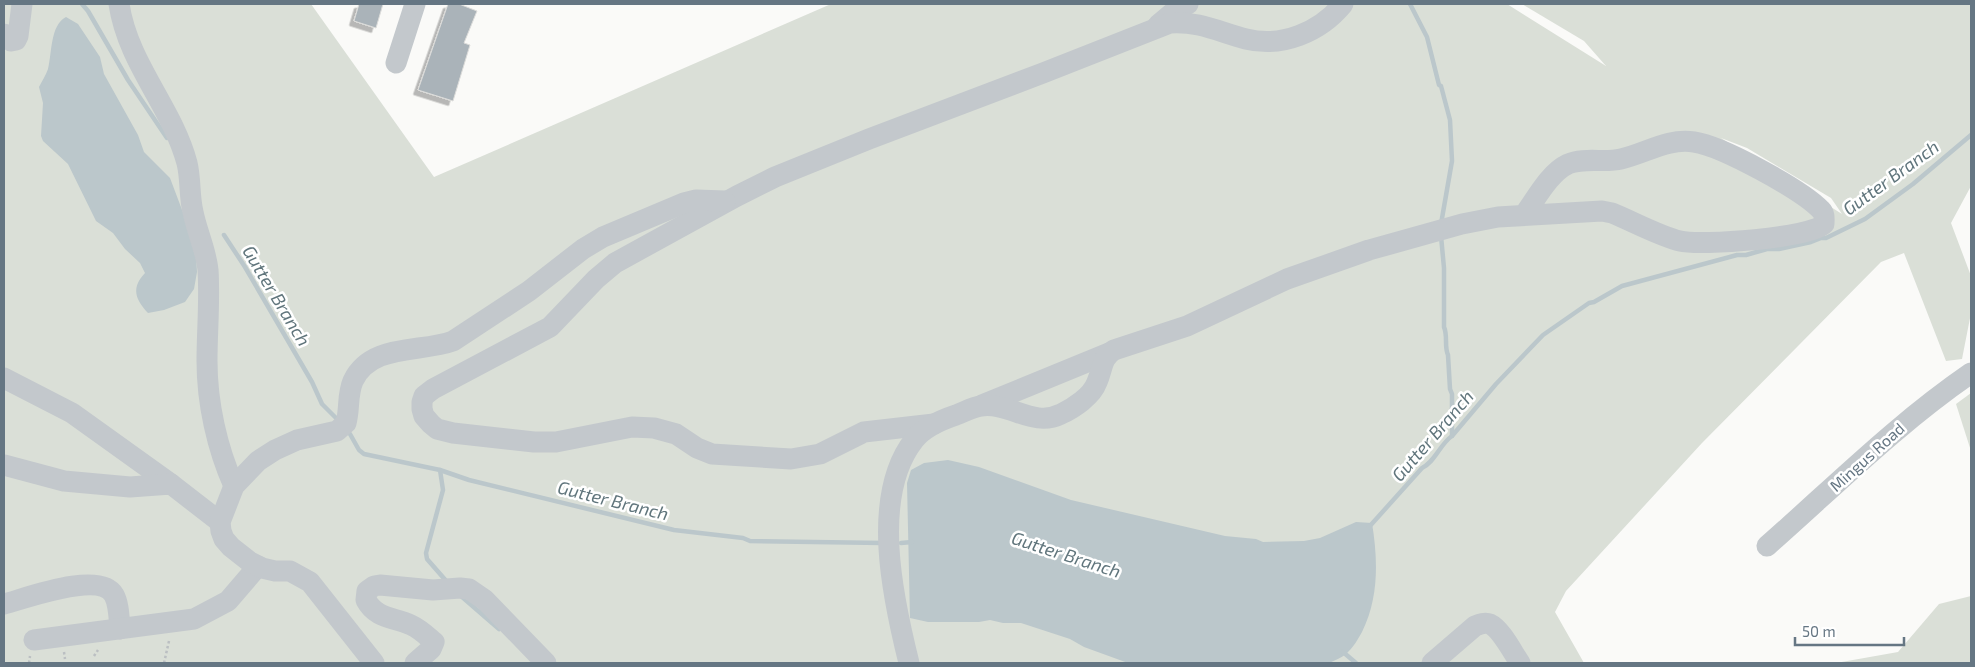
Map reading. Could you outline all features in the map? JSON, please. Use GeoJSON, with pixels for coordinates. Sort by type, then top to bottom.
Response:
{"type":"FeatureCollection","features":[{"type":"Feature","properties":{"kind":"street"},"geometry":{"type":"LineString","coordinates":[[4,34],[11,41],[16,40],[22,4]]}},
{"type":"Feature","properties":{"kind":"street"},"geometry":{"type":"LineString","coordinates":[[119,4],[121,19],[129,43],[180,143],[187,164],[191,182],[191,204],[194,220],[204,246],[208,270],[207,364],[210,398],[224,464],[234,486]]}},
{"type":"Feature","properties":{"kind":"street"},"geometry":{"type":"LineString","coordinates":[[396,63],[415,4]]}},
{"type":"Feature","properties":{"kind":"street"},"geometry":{"type":"LineString","coordinates":[[1154,28],[1188,4]]}},
{"type":"Feature","properties":{"kind":"street"},"geometry":{"type":"LineString","coordinates":[[1343,4],[1329,19],[1317,28],[1298,36],[1280,40],[1262,41],[1246,39],[1188,22],[1170,23],[1043,74],[860,142],[775,177],[614,264],[596,279],[550,327],[433,389],[424,396],[422,402],[424,416],[438,429],[453,433],[534,442],[556,442],[632,427],[654,428],[676,434],[697,448],[712,454],[791,459],[820,454],[864,432],[934,424],[1110,353],[1187,326],[1287,279],[1369,250],[1462,224],[1498,217],[1602,211],[1612,213],[1679,241],[1707,243],[1775,237],[1817,230],[1824,224],[1822,210],[1798,192],[1731,154],[1696,142],[1679,141],[1665,143],[1621,159],[1579,161],[1569,164],[1554,176],[1524,215]]}},
{"type":"Feature","properties":{"kind":"street"},"geometry":{"type":"LineString","coordinates":[[374,663],[310,582],[290,571],[275,571],[258,566],[237,552],[224,539],[220,531],[220,522],[234,486],[258,460],[297,440],[337,431],[346,423],[349,392],[354,380],[361,370],[373,360],[389,353],[441,346],[453,341],[529,292],[583,249],[603,237],[684,203],[696,200],[728,201]]}},
{"type":"Feature","properties":{"kind":"street"},"geometry":{"type":"LineString","coordinates":[[980,406],[1004,408],[1039,419],[1062,414],[1085,398],[1094,388],[1103,362],[1110,353]]}},
{"type":"Feature","properties":{"kind":"street","name":"Mingus Road"},"geometry":{"type":"LineString","coordinates":[[1767,546],[1908,421],[1941,394],[1971,374]]}},
{"type":"Feature","properties":{"kind":"street"},"geometry":{"type":"LineString","coordinates":[[4,378],[72,413],[171,484],[220,522]]}},
{"type":"Feature","properties":{"kind":"street"},"geometry":{"type":"LineString","coordinates":[[908,663],[892,592],[888,536],[889,510],[898,470],[906,452],[915,439],[934,424]]}},
{"type":"Feature","properties":{"kind":"street"},"geometry":{"type":"LineString","coordinates":[[4,465],[64,481],[130,487],[171,484]]}},
{"type":"Feature","properties":{"kind":"street"},"geometry":{"type":"LineString","coordinates":[[34,640],[194,618],[228,601],[258,566]]}},
{"type":"Feature","properties":{"kind":"street"},"geometry":{"type":"LineString","coordinates":[[4,604],[62,587],[97,585],[108,589],[113,594],[120,629]]}},
{"type":"Feature","properties":{"kind":"street"},"geometry":{"type":"LineString","coordinates":[[415,663],[431,650],[434,642],[421,630],[409,624],[384,617],[376,612],[366,600],[367,591],[370,588],[380,585],[433,590],[460,588],[469,590],[484,600],[546,663]]}},
{"type":"Feature","properties":{"kind":"street"},"geometry":{"type":"LineString","coordinates":[[1432,663],[1475,626],[1483,623],[1492,625],[1499,631],[1520,663]]}},
{"type":"Feature","properties":{"kind":"shaded area"},"geometry":{"type":"Polygon","coordinates":[[[4,4],[311,4],[434,177],[831,4],[1507,4],[1606,66],[1584,41],[1522,4],[1971,4],[1971,186],[1951,223],[1971,276],[1971,313],[1962,359],[1946,361],[1904,253],[1881,262],[1702,443],[1566,591],[1555,612],[1584,663],[4,663],[4,4]],[[1721,138],[1842,214],[1831,198],[1747,148],[1721,138]]]}},
{"type":"Feature","properties":{"kind":"shaded area"},"geometry":{"type":"Polygon","coordinates":[[[1971,393],[1971,451],[1956,404],[1971,393]]]}},
{"type":"Feature","properties":{"kind":"shaded area"},"geometry":{"type":"Polygon","coordinates":[[[1971,596],[1971,663],[1836,663],[1898,652],[1939,604],[1971,596]]]}},
{"type":"Feature","properties":{"kind":"water"},"geometry":{"type":"Polygon","coordinates":[[[66,17],[78,24],[100,57],[104,74],[138,135],[144,152],[170,178],[190,231],[196,254],[197,272],[194,289],[185,302],[164,310],[148,313],[140,303],[136,289],[145,273],[140,263],[125,249],[113,233],[96,221],[68,164],[43,141],[41,136],[43,103],[39,87],[48,69],[54,33],[57,26],[66,17]]]}},
{"type":"Feature","properties":{"kind":"water"},"geometry":{"type":"Polygon","coordinates":[[[948,460],[979,467],[1071,500],[1225,536],[1256,539],[1263,542],[1304,541],[1320,538],[1356,522],[1372,523],[1376,579],[1368,619],[1351,649],[1329,663],[1128,663],[1084,647],[1070,639],[1021,623],[1003,623],[990,620],[979,622],[928,622],[910,618],[907,483],[911,470],[924,463],[948,460]]]}},
{"type":"Feature","properties":{"kind":"building"},"geometry":{"type":"Polygon","coordinates":[[[359,4],[383,4],[376,28],[354,21],[359,4]]]}},
{"type":"Feature","properties":{"kind":"building"},"geometry":{"type":"Polygon","coordinates":[[[448,4],[459,4],[477,11],[464,43],[470,45],[453,101],[418,90],[448,4]]]}},
{"type":"Feature","properties":{"kind":"waterway","name":"Gutter Branch"},"geometry":{"type":"LineString","coordinates":[[82,4],[88,11],[128,80],[167,138]]}},
{"type":"Feature","properties":{"kind":"waterway"},"geometry":{"type":"LineString","coordinates":[[1410,4],[1427,37],[1450,120],[1452,161],[1441,224]]}},
{"type":"Feature","properties":{"kind":"waterway","name":"Gutter Branch"},"geometry":{"type":"LineString","coordinates":[[1369,527],[1422,468],[1430,462],[1496,384],[1543,335],[1589,303],[1622,286],[1737,255],[1746,255],[1767,249],[1779,249],[1826,238],[1865,219],[1913,184],[1971,135]]}},
{"type":"Feature","properties":{"kind":"waterway","name":"Gutter Branch"},"geometry":{"type":"LineString","coordinates":[[224,235],[245,267],[312,382],[322,404],[338,420]]}},
{"type":"Feature","properties":{"kind":"waterway"},"geometry":{"type":"LineString","coordinates":[[1441,236],[1444,268],[1444,327],[1452,394],[1452,436]]}},
{"type":"Feature","properties":{"kind":"waterway","name":"Gutter Branch"},"geometry":{"type":"LineString","coordinates":[[350,434],[359,450],[364,454],[440,470],[469,480],[674,530],[743,538],[750,541],[883,543]]}},
{"type":"Feature","properties":{"kind":"waterway"},"geometry":{"type":"LineString","coordinates":[[440,470],[443,490],[426,553],[427,559],[448,583]]}},
{"type":"Feature","properties":{"kind":"waterway","name":"Gutter Branch"},"geometry":{"type":"LineString","coordinates":[[901,543],[912,542]]}},
{"type":"Feature","properties":{"kind":"waterway"},"geometry":{"type":"LineString","coordinates":[[461,596],[499,629]]}},
{"type":"Feature","properties":{"kind":"waterway"},"geometry":{"type":"LineString","coordinates":[[1343,652],[1356,663]]}}]}
